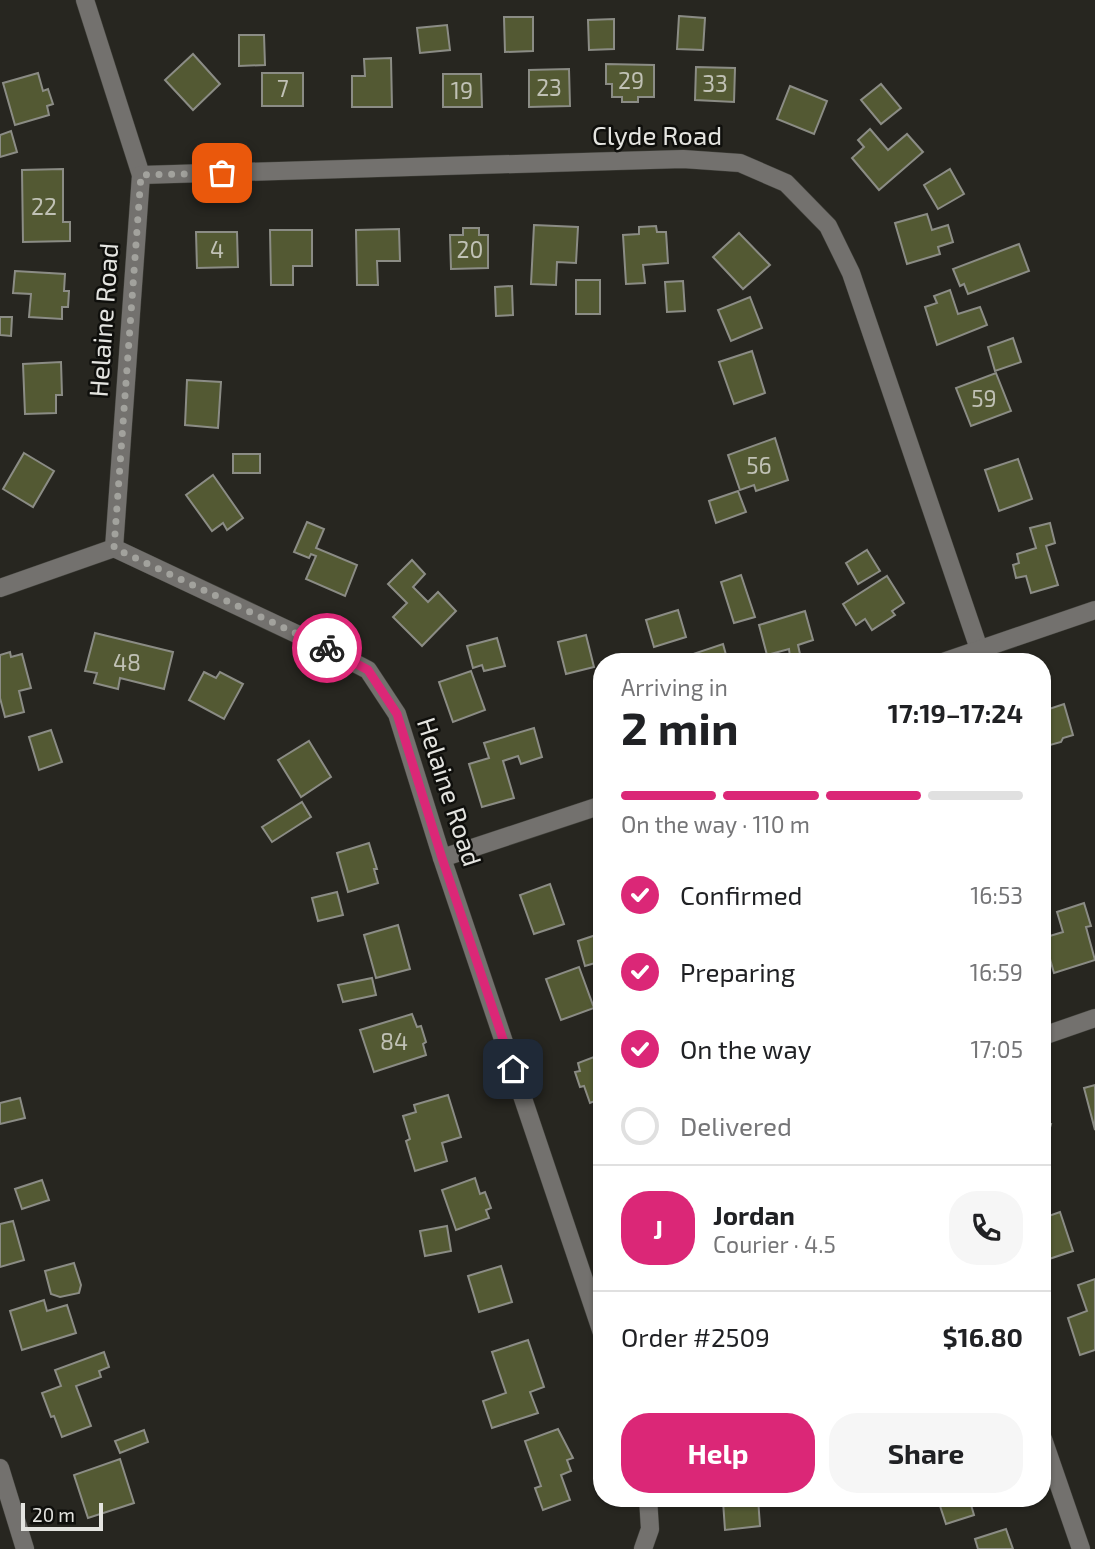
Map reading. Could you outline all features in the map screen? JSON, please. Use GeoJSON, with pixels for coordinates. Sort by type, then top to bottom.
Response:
{"type":"FeatureCollection","features":[{"type":"Feature","properties":{"kind":"street","name":"Helaine Road"},"geometry":{"type":"LineString","coordinates":[[85,0],[141,175],[114,548],[368,670],[397,714],[442,858],[593,1306]]}},
{"type":"Feature","properties":{"kind":"street","name":"Clyde Road"},"geometry":{"type":"LineString","coordinates":[[141,175],[684,159],[740,163],[786,183],[828,226],[851,273],[979,649]]}},
{"type":"Feature","properties":{"kind":"street"},"geometry":{"type":"LineString","coordinates":[[0,588],[114,548]]}},
{"type":"Feature","properties":{"kind":"street"},"geometry":{"type":"LineString","coordinates":[[968,653],[1095,610]]}},
{"type":"Feature","properties":{"kind":"street"},"geometry":{"type":"LineString","coordinates":[[442,858],[593,808]]}},
{"type":"Feature","properties":{"kind":"street"},"geometry":{"type":"LineString","coordinates":[[1051,1033],[1095,1018]]}},
{"type":"Feature","properties":{"kind":"street"},"geometry":{"type":"LineString","coordinates":[[1051,1462],[1081,1549]]}},
{"type":"Feature","properties":{"kind":"street"},"geometry":{"type":"LineString","coordinates":[[0,1470],[25,1549]]}},
{"type":"Feature","properties":{"kind":"street"},"geometry":{"type":"LineString","coordinates":[[643,1549],[650,1530],[649,1507]]}},
{"type":"Feature","properties":{"kind":"building"},"geometry":{"type":"Polygon","coordinates":[[[679,16],[705,18],[703,50],[677,49],[679,16]]]}},
{"type":"Feature","properties":{"kind":"building"},"geometry":{"type":"Polygon","coordinates":[[[504,17],[533,17],[533,51],[505,52],[504,17]]]}},
{"type":"Feature","properties":{"kind":"building"},"geometry":{"type":"Polygon","coordinates":[[[614,19],[614,49],[589,50],[588,20],[614,19]]]}},
{"type":"Feature","properties":{"kind":"building"},"geometry":{"type":"Polygon","coordinates":[[[447,25],[450,50],[420,53],[417,28],[447,25]]]}},
{"type":"Feature","properties":{"kind":"building"},"geometry":{"type":"Polygon","coordinates":[[[239,35],[264,35],[265,65],[239,66],[239,35]]]}},
{"type":"Feature","properties":{"kind":"building"},"geometry":{"type":"Polygon","coordinates":[[[193,54],[220,84],[193,110],[165,80],[193,54]]]}},
{"type":"Feature","properties":{"kind":"building"},"geometry":{"type":"Polygon","coordinates":[[[391,58],[392,107],[352,107],[352,76],[365,76],[364,59],[391,58]]]}},
{"type":"Feature","properties":{"kind":"building"},"geometry":{"type":"Polygon","coordinates":[[[606,64],[654,65],[654,97],[638,97],[638,102],[622,102],[622,97],[612,97],[612,84],[606,84],[606,64]]]}},
{"type":"Feature","properties":{"kind":"building"},"geometry":{"type":"Polygon","coordinates":[[[696,67],[735,68],[734,102],[695,100],[696,67]]]}},
{"type":"Feature","properties":{"kind":"building"},"geometry":{"type":"Polygon","coordinates":[[[569,69],[570,106],[529,107],[529,70],[569,69]]]}},
{"type":"Feature","properties":{"kind":"building"},"geometry":{"type":"Polygon","coordinates":[[[38,73],[43,91],[48,89],[53,104],[47,106],[49,115],[15,125],[3,83],[38,73]]]}},
{"type":"Feature","properties":{"kind":"building"},"geometry":{"type":"Polygon","coordinates":[[[262,73],[303,73],[303,106],[262,106],[262,73]]]}},
{"type":"Feature","properties":{"kind":"building"},"geometry":{"type":"Polygon","coordinates":[[[443,74],[481,74],[482,107],[443,107],[443,74]]]}},
{"type":"Feature","properties":{"kind":"building"},"geometry":{"type":"Polygon","coordinates":[[[881,84],[901,108],[881,124],[861,100],[881,84]]]}},
{"type":"Feature","properties":{"kind":"building"},"geometry":{"type":"Polygon","coordinates":[[[790,86],[827,101],[814,134],[777,119],[790,86]]]}},
{"type":"Feature","properties":{"kind":"building"},"geometry":{"type":"Polygon","coordinates":[[[870,129],[888,150],[907,134],[923,152],[879,190],[852,158],[864,147],[858,140],[870,129]]]}},
{"type":"Feature","properties":{"kind":"building"},"geometry":{"type":"Polygon","coordinates":[[[11,131],[17,152],[0,157],[0,135],[11,131]]]}},
{"type":"Feature","properties":{"kind":"building"},"geometry":{"type":"Polygon","coordinates":[[[63,169],[63,222],[70,222],[70,241],[23,242],[22,170],[63,169]]]}},
{"type":"Feature","properties":{"kind":"building"},"geometry":{"type":"Polygon","coordinates":[[[950,169],[964,194],[938,209],[924,185],[950,169]]]}},
{"type":"Feature","properties":{"kind":"building"},"geometry":{"type":"Polygon","coordinates":[[[927,214],[932,230],[948,225],[953,242],[938,247],[940,254],[907,264],[895,223],[927,214]]]}},
{"type":"Feature","properties":{"kind":"building"},"geometry":{"type":"Polygon","coordinates":[[[534,225],[578,227],[576,263],[557,262],[556,285],[531,284],[534,225]]]}},
{"type":"Feature","properties":{"kind":"building"},"geometry":{"type":"Polygon","coordinates":[[[656,226],[657,232],[666,232],[668,263],[643,265],[645,283],[626,284],[623,235],[639,234],[639,227],[656,226]]]}},
{"type":"Feature","properties":{"kind":"building"},"geometry":{"type":"Polygon","coordinates":[[[463,228],[479,228],[479,235],[488,235],[488,268],[451,269],[450,235],[463,235],[463,228]]]}},
{"type":"Feature","properties":{"kind":"building"},"geometry":{"type":"Polygon","coordinates":[[[399,229],[400,261],[377,261],[378,285],[357,285],[356,230],[399,229]]]}},
{"type":"Feature","properties":{"kind":"building"},"geometry":{"type":"Polygon","coordinates":[[[270,230],[312,230],[312,266],[293,266],[293,285],[271,285],[270,230]]]}},
{"type":"Feature","properties":{"kind":"building"},"geometry":{"type":"Polygon","coordinates":[[[196,232],[237,232],[238,267],[197,268],[196,232]]]}},
{"type":"Feature","properties":{"kind":"building"},"geometry":{"type":"Polygon","coordinates":[[[739,233],[770,265],[743,289],[713,257],[739,233]]]}},
{"type":"Feature","properties":{"kind":"building"},"geometry":{"type":"Polygon","coordinates":[[[1019,244],[1029,271],[968,294],[964,284],[960,286],[953,269],[1019,244]]]}},
{"type":"Feature","properties":{"kind":"building"},"geometry":{"type":"Polygon","coordinates":[[[15,271],[65,274],[64,291],[69,291],[68,307],[62,307],[62,319],[29,317],[31,294],[13,293],[15,271]]]}},
{"type":"Feature","properties":{"kind":"building"},"geometry":{"type":"Polygon","coordinates":[[[576,280],[600,280],[600,314],[576,314],[576,280]]]}},
{"type":"Feature","properties":{"kind":"building"},"geometry":{"type":"Polygon","coordinates":[[[683,281],[685,311],[667,312],[665,282],[683,281]]]}},
{"type":"Feature","properties":{"kind":"building"},"geometry":{"type":"Polygon","coordinates":[[[512,286],[513,315],[496,316],[495,287],[512,286]]]}},
{"type":"Feature","properties":{"kind":"building"},"geometry":{"type":"Polygon","coordinates":[[[950,290],[958,314],[980,307],[987,325],[937,345],[925,307],[937,303],[934,296],[950,290]]]}},
{"type":"Feature","properties":{"kind":"building"},"geometry":{"type":"Polygon","coordinates":[[[750,297],[762,328],[731,341],[718,310],[750,297]]]}},
{"type":"Feature","properties":{"kind":"building"},"geometry":{"type":"Polygon","coordinates":[[[0,317],[12,317],[11,336],[0,335],[0,317]]]}},
{"type":"Feature","properties":{"kind":"building"},"geometry":{"type":"Polygon","coordinates":[[[1013,338],[1021,362],[995,371],[988,347],[1013,338]]]}},
{"type":"Feature","properties":{"kind":"building"},"geometry":{"type":"Polygon","coordinates":[[[752,351],[765,393],[734,404],[719,362],[752,351]]]}},
{"type":"Feature","properties":{"kind":"building"},"geometry":{"type":"Polygon","coordinates":[[[61,362],[62,395],[56,395],[56,413],[25,414],[23,364],[61,362]]]}},
{"type":"Feature","properties":{"kind":"building"},"geometry":{"type":"Polygon","coordinates":[[[996,373],[1011,411],[971,426],[956,388],[996,373]]]}},
{"type":"Feature","properties":{"kind":"building"},"geometry":{"type":"Polygon","coordinates":[[[187,380],[221,382],[218,428],[185,425],[187,380]]]}},
{"type":"Feature","properties":{"kind":"building"},"geometry":{"type":"Polygon","coordinates":[[[775,438],[788,480],[756,491],[754,485],[740,490],[728,455],[775,438]]]}},
{"type":"Feature","properties":{"kind":"building"},"geometry":{"type":"Polygon","coordinates":[[[24,453],[54,471],[33,507],[3,489],[24,453]]]}},
{"type":"Feature","properties":{"kind":"building"},"geometry":{"type":"Polygon","coordinates":[[[233,454],[260,454],[260,473],[233,473],[233,454]]]}},
{"type":"Feature","properties":{"kind":"building"},"geometry":{"type":"Polygon","coordinates":[[[1018,459],[1032,499],[999,511],[985,470],[1018,459]]]}},
{"type":"Feature","properties":{"kind":"building"},"geometry":{"type":"Polygon","coordinates":[[[213,475],[243,518],[227,530],[223,523],[212,531],[186,495],[213,475]]]}},
{"type":"Feature","properties":{"kind":"building"},"geometry":{"type":"Polygon","coordinates":[[[738,491],[746,512],[716,523],[709,501],[738,491]]]}},
{"type":"Feature","properties":{"kind":"building"},"geometry":{"type":"Polygon","coordinates":[[[307,522],[324,529],[316,548],[357,565],[345,596],[306,579],[316,556],[311,554],[309,558],[294,552],[307,522]]]}},
{"type":"Feature","properties":{"kind":"building"},"geometry":{"type":"Polygon","coordinates":[[[1050,523],[1055,543],[1046,546],[1058,585],[1031,593],[1026,576],[1016,578],[1013,565],[1019,563],[1017,554],[1036,548],[1030,528],[1050,523]]]}},
{"type":"Feature","properties":{"kind":"building"},"geometry":{"type":"Polygon","coordinates":[[[867,550],[880,571],[858,584],[846,563],[867,550]]]}},
{"type":"Feature","properties":{"kind":"building"},"geometry":{"type":"Polygon","coordinates":[[[412,560],[425,574],[413,587],[428,602],[438,592],[456,611],[422,646],[393,617],[407,603],[388,584],[412,560]]]}},
{"type":"Feature","properties":{"kind":"building"},"geometry":{"type":"Polygon","coordinates":[[[741,575],[755,617],[734,623],[721,582],[741,575]]]}},
{"type":"Feature","properties":{"kind":"building"},"geometry":{"type":"Polygon","coordinates":[[[887,576],[904,603],[892,611],[895,615],[872,630],[865,619],[856,625],[843,604],[887,576]]]}},
{"type":"Feature","properties":{"kind":"building"},"geometry":{"type":"Polygon","coordinates":[[[678,610],[686,637],[654,647],[646,620],[678,610]]]}},
{"type":"Feature","properties":{"kind":"building"},"geometry":{"type":"Polygon","coordinates":[[[805,611],[813,640],[798,645],[800,653],[790,653],[789,649],[766,653],[759,625],[805,611]]]}},
{"type":"Feature","properties":{"kind":"building"},"geometry":{"type":"Polygon","coordinates":[[[95,633],[173,652],[164,689],[120,678],[118,689],[94,683],[97,673],[85,671],[95,633]]]}},
{"type":"Feature","properties":{"kind":"building"},"geometry":{"type":"Polygon","coordinates":[[[586,635],[593,667],[566,674],[558,642],[586,635]]]}},
{"type":"Feature","properties":{"kind":"building"},"geometry":{"type":"Polygon","coordinates":[[[497,638],[505,666],[484,671],[482,665],[473,668],[467,646],[497,638]]]}},
{"type":"Feature","properties":{"kind":"building"},"geometry":{"type":"Polygon","coordinates":[[[723,644],[726,653],[696,653],[723,644]]]}},
{"type":"Feature","properties":{"kind":"building"},"geometry":{"type":"Polygon","coordinates":[[[10,652],[11,657],[22,654],[31,688],[19,691],[24,712],[5,717],[0,698],[0,655],[10,652]]]}},
{"type":"Feature","properties":{"kind":"building"},"geometry":{"type":"Polygon","coordinates":[[[471,671],[485,710],[453,722],[439,682],[471,671]]]}},
{"type":"Feature","properties":{"kind":"building"},"geometry":{"type":"Polygon","coordinates":[[[204,672],[216,678],[220,672],[243,684],[224,719],[189,700],[204,672]]]}},
{"type":"Feature","properties":{"kind":"building"},"geometry":{"type":"Polygon","coordinates":[[[1064,704],[1073,735],[1051,745],[1051,708],[1064,704]]]}},
{"type":"Feature","properties":{"kind":"building"},"geometry":{"type":"Polygon","coordinates":[[[534,728],[542,757],[521,764],[518,756],[503,761],[514,798],[482,807],[469,764],[489,758],[484,743],[534,728]]]}},
{"type":"Feature","properties":{"kind":"building"},"geometry":{"type":"Polygon","coordinates":[[[51,730],[62,762],[39,770],[29,737],[51,730]]]}},
{"type":"Feature","properties":{"kind":"building"},"geometry":{"type":"Polygon","coordinates":[[[309,741],[331,777],[301,797],[278,760],[309,741]]]}},
{"type":"Feature","properties":{"kind":"building"},"geometry":{"type":"Polygon","coordinates":[[[302,802],[311,817],[272,842],[262,827],[302,802]]]}},
{"type":"Feature","properties":{"kind":"building"},"geometry":{"type":"Polygon","coordinates":[[[369,843],[378,883],[348,892],[337,853],[369,843]]]}},
{"type":"Feature","properties":{"kind":"building"},"geometry":{"type":"Polygon","coordinates":[[[550,884],[564,924],[534,934],[520,895],[550,884]]]}},
{"type":"Feature","properties":{"kind":"building"},"geometry":{"type":"Polygon","coordinates":[[[337,892],[343,915],[318,921],[312,898],[337,892]]]}},
{"type":"Feature","properties":{"kind":"building"},"geometry":{"type":"Polygon","coordinates":[[[1084,903],[1091,926],[1086,927],[1095,960],[1054,973],[1051,962],[1051,936],[1063,932],[1057,912],[1084,903]]]}},
{"type":"Feature","properties":{"kind":"building"},"geometry":{"type":"Polygon","coordinates":[[[398,925],[410,969],[376,978],[364,935],[398,925]]]}},
{"type":"Feature","properties":{"kind":"building"},"geometry":{"type":"Polygon","coordinates":[[[593,936],[593,964],[585,966],[578,941],[593,936]]]}},
{"type":"Feature","properties":{"kind":"building"},"geometry":{"type":"Polygon","coordinates":[[[579,967],[593,1008],[561,1020],[546,979],[579,967]]]}},
{"type":"Feature","properties":{"kind":"building"},"geometry":{"type":"Polygon","coordinates":[[[372,978],[376,995],[343,1002],[338,985],[372,978]]]}},
{"type":"Feature","properties":{"kind":"building"},"geometry":{"type":"Polygon","coordinates":[[[412,1014],[417,1027],[421,1026],[426,1042],[423,1044],[426,1055],[374,1072],[360,1030],[412,1014]]]}},
{"type":"Feature","properties":{"kind":"building"},"geometry":{"type":"Polygon","coordinates":[[[593,1057],[593,1102],[590,1103],[575,1072],[580,1071],[578,1063],[593,1057]]]}},
{"type":"Feature","properties":{"kind":"building"},"geometry":{"type":"Polygon","coordinates":[[[1095,1085],[1095,1130],[1084,1088],[1095,1085]]]}},
{"type":"Feature","properties":{"kind":"building"},"geometry":{"type":"Polygon","coordinates":[[[448,1095],[461,1137],[442,1143],[447,1161],[415,1171],[406,1141],[410,1139],[403,1116],[416,1112],[414,1105],[448,1095]]]}},
{"type":"Feature","properties":{"kind":"building"},"geometry":{"type":"Polygon","coordinates":[[[20,1098],[25,1118],[0,1124],[0,1103],[20,1098]]]}},
{"type":"Feature","properties":{"kind":"building"},"geometry":{"type":"Polygon","coordinates":[[[475,1178],[480,1194],[485,1192],[491,1208],[486,1210],[489,1218],[456,1230],[442,1190],[475,1178]]]}},
{"type":"Feature","properties":{"kind":"building"},"geometry":{"type":"Polygon","coordinates":[[[42,1180],[49,1200],[22,1209],[15,1189],[42,1180]]]}},
{"type":"Feature","properties":{"kind":"building"},"geometry":{"type":"Polygon","coordinates":[[[1060,1212],[1073,1251],[1051,1258],[1051,1215],[1060,1212]]]}},
{"type":"Feature","properties":{"kind":"building"},"geometry":{"type":"Polygon","coordinates":[[[13,1221],[24,1260],[0,1267],[0,1224],[13,1221]]]}},
{"type":"Feature","properties":{"kind":"building"},"geometry":{"type":"Polygon","coordinates":[[[447,1226],[451,1251],[425,1256],[420,1231],[447,1226]]]}},
{"type":"Feature","properties":{"kind":"building"},"geometry":{"type":"Polygon","coordinates":[[[74,1263],[81,1285],[79,1293],[60,1297],[51,1294],[45,1271],[74,1263]]]}},
{"type":"Feature","properties":{"kind":"building"},"geometry":{"type":"Polygon","coordinates":[[[501,1266],[512,1302],[479,1312],[468,1276],[501,1266]]]}},
{"type":"Feature","properties":{"kind":"building"},"geometry":{"type":"Polygon","coordinates":[[[1095,1279],[1095,1350],[1080,1355],[1068,1318],[1087,1311],[1078,1285],[1095,1279]]]}},
{"type":"Feature","properties":{"kind":"building"},"geometry":{"type":"Polygon","coordinates":[[[44,1300],[47,1311],[67,1305],[76,1333],[22,1350],[10,1311],[44,1300]]]}},
{"type":"Feature","properties":{"kind":"building"},"geometry":{"type":"Polygon","coordinates":[[[528,1340],[544,1387],[530,1392],[538,1413],[492,1428],[483,1401],[506,1393],[492,1352],[528,1340]]]}},
{"type":"Feature","properties":{"kind":"building"},"geometry":{"type":"Polygon","coordinates":[[[104,1352],[109,1367],[99,1371],[101,1377],[76,1386],[91,1426],[62,1437],[42,1393],[61,1386],[55,1370],[104,1352]]]}},
{"type":"Feature","properties":{"kind":"building"},"geometry":{"type":"Polygon","coordinates":[[[558,1429],[573,1458],[567,1460],[571,1471],[561,1475],[570,1500],[543,1510],[535,1488],[541,1486],[525,1441],[558,1429]]]}},
{"type":"Feature","properties":{"kind":"building"},"geometry":{"type":"Polygon","coordinates":[[[144,1430],[148,1442],[120,1453],[115,1441],[144,1430]]]}},
{"type":"Feature","properties":{"kind":"building"},"geometry":{"type":"Polygon","coordinates":[[[120,1459],[134,1503],[88,1518],[74,1475],[120,1459]]]}},
{"type":"Feature","properties":{"kind":"building"},"geometry":{"type":"Polygon","coordinates":[[[723,1507],[759,1507],[760,1526],[725,1530],[723,1507]]]}},
{"type":"Feature","properties":{"kind":"building"},"geometry":{"type":"Polygon","coordinates":[[[940,1507],[972,1507],[974,1515],[946,1524],[940,1507]]]}},
{"type":"Feature","properties":{"kind":"building"},"geometry":{"type":"Polygon","coordinates":[[[1006,1529],[1013,1549],[978,1549],[975,1539],[1006,1529]]]}},
{"type":"Feature","properties":{"kind":"way so far"},"geometry":{"type":"LineString","coordinates":[[222,173],[141,175],[114,548],[327,648]]}},
{"type":"Feature","properties":{"kind":"route"},"geometry":{"type":"LineString","coordinates":[[327,648],[368,670],[397,714],[513,1069]]}}]}
